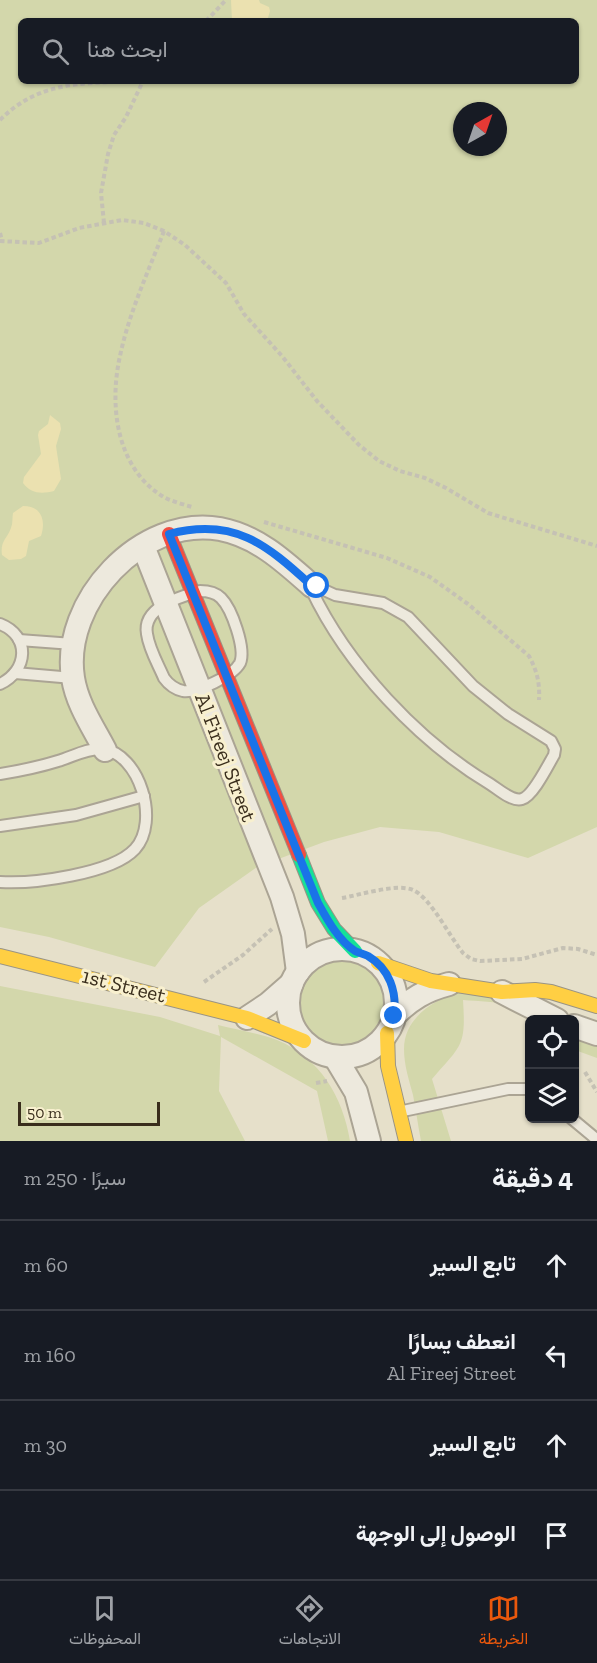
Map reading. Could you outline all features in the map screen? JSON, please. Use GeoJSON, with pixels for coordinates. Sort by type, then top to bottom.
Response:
{"type":"FeatureCollection","features":[{"type":"Feature","properties":{"kind":"street"},"geometry":{"type":"LineString","coordinates":[[105,750],[88,718],[73,678],[73,644],[80,619],[98,587],[123,560],[143,546],[169,534],[202,528],[233,532],[272,552],[312,586]]}},
{"type":"Feature","properties":{"kind":"street","name":"Al Fireej Street"},"geometry":{"type":"LineString","coordinates":[[169,534],[318,903],[334,929],[355,951]]}},
{"type":"Feature","properties":{"kind":"street","name":"Al Fireej Street"},"geometry":{"type":"LineString","coordinates":[[143,546],[288,915],[293,934],[295,978]]}},
{"type":"Feature","properties":{"kind":"street"},"geometry":{"type":"LineString","coordinates":[[247,1017],[268,1004],[295,978],[306,962],[317,955],[342,949],[355,951],[378,963],[413,976],[502,992],[535,990],[551,992],[597,1006]]}},
{"type":"Feature","properties":{"kind":"street","name":"1st Street"},"geometry":{"type":"LineString","coordinates":[[0,956],[247,1017],[304,1041]]}},
{"type":"Feature","properties":{"kind":"street"},"geometry":{"type":"LineString","coordinates":[[378,963],[391,982],[395,1004],[388,1066],[406,1141]]}},
{"type":"Feature","properties":{"kind":"street"},"geometry":{"type":"LineString","coordinates":[[295,978],[288,1008],[296,1032],[314,1049],[335,1056],[363,1053],[373,1047],[413,998],[449,984]]}},
{"type":"Feature","properties":{"kind":"street"},"geometry":{"type":"LineString","coordinates":[[502,992],[547,1015]]}},
{"type":"Feature","properties":{"kind":"street"},"geometry":{"type":"LineString","coordinates":[[579,1028],[597,1034]]}},
{"type":"Feature","properties":{"kind":"street"},"geometry":{"type":"LineString","coordinates":[[335,1056],[356,1092],[369,1141]]}},
{"type":"Feature","properties":{"kind":"lane"},"geometry":{"type":"LineString","coordinates":[[312,586],[317,586],[335,595],[369,600],[396,609],[418,626],[473,686],[508,714],[551,741],[555,749],[554,755],[528,796],[519,800],[513,799],[482,780],[412,724],[352,656],[320,606],[312,591],[312,586]]}},
{"type":"Feature","properties":{"kind":"lane"},"geometry":{"type":"LineString","coordinates":[[166,604],[200,591],[214,593],[220,597],[228,609],[242,646],[242,654],[237,667],[226,677],[199,688]]}},
{"type":"Feature","properties":{"kind":"lane"},"geometry":{"type":"LineString","coordinates":[[0,624],[19,639],[22,657],[15,673],[0,684]]}},
{"type":"Feature","properties":{"kind":"lane"},"geometry":{"type":"LineString","coordinates":[[19,639],[73,644]]}},
{"type":"Feature","properties":{"kind":"lane"},"geometry":{"type":"LineString","coordinates":[[15,673],[73,678]]}},
{"type":"Feature","properties":{"kind":"lane"},"geometry":{"type":"LineString","coordinates":[[0,774],[56,762],[91,750],[105,750],[117,756],[135,774],[144,796],[146,827],[140,843],[128,855],[98,868],[30,882],[0,882]]}},
{"type":"Feature","properties":{"kind":"lane"},"geometry":{"type":"LineString","coordinates":[[0,826],[76,816],[144,796]]}},
{"type":"Feature","properties":{"kind":"lane"},"geometry":{"type":"LineString","coordinates":[[399,1111],[508,1089],[525,1089]]}},
{"type":"Feature","properties":{"kind":"lane"},"geometry":{"type":"LineString","coordinates":[[576,1123],[595,1138]]}},
{"type":"Feature","properties":{"kind":"path"},"geometry":{"type":"LineString","coordinates":[[209,18],[226,0]]}},
{"type":"Feature","properties":{"kind":"path"},"geometry":{"type":"LineString","coordinates":[[0,120],[18,105],[38,94],[61,86],[89,84]]}},
{"type":"Feature","properties":{"kind":"path"},"geometry":{"type":"LineString","coordinates":[[104,223],[101,193],[108,154],[114,135],[126,117],[142,84]]}},
{"type":"Feature","properties":{"kind":"path"},"geometry":{"type":"LineString","coordinates":[[0,233],[1,241],[39,243],[79,228],[122,220],[144,223],[164,231],[185,245],[226,283],[244,314],[282,356],[317,401],[359,445],[379,461],[446,488],[488,513],[597,546]]}},
{"type":"Feature","properties":{"kind":"path"},"geometry":{"type":"LineString","coordinates":[[164,231],[119,358],[116,388],[117,417],[126,455],[148,486],[163,497],[201,508]]}},
{"type":"Feature","properties":{"kind":"path"},"geometry":{"type":"LineString","coordinates":[[259,520],[387,558],[409,567],[449,590],[529,656],[536,670],[539,699]]}},
{"type":"Feature","properties":{"kind":"path"},"geometry":{"type":"LineString","coordinates":[[318,903],[395,888],[412,890],[424,898],[455,943],[471,959],[480,961],[522,958],[563,948],[578,949],[597,955]]}},
{"type":"Feature","properties":{"kind":"path"},"geometry":{"type":"LineString","coordinates":[[196,988],[243,955],[288,915]]}},
{"type":"Feature","properties":{"kind":"path"},"geometry":{"type":"LineString","coordinates":[[585,1072],[597,1092]]}},
{"type":"Feature","properties":{"kind":"green space"},"geometry":{"type":"Polygon","coordinates":[[[0,0],[597,0],[597,827],[528,858],[439,832],[380,827],[324,842],[257,867],[199,908],[155,967],[49,937],[0,927],[0,0]]]}},
{"type":"Feature","properties":{"kind":"green space"},"geometry":{"type":"Polygon","coordinates":[[[343,961],[367,968],[379,980],[386,1004],[379,1028],[367,1040],[343,1047],[319,1040],[307,1028],[300,1004],[307,980],[319,968],[343,961]]]}},
{"type":"Feature","properties":{"kind":"green space"},"geometry":{"type":"Polygon","coordinates":[[[0,986],[160,1017],[220,1036],[218,1025],[277,1040],[306,1057],[327,1081],[342,1109],[350,1141],[328,1141],[317,1091],[221,1037],[219,1091],[245,1141],[0,1141],[0,986]]]}},
{"type":"Feature","properties":{"kind":"green space"},"geometry":{"type":"Polygon","coordinates":[[[463,991],[496,994],[516,1000],[538,1015],[525,1016],[515,1009],[499,1003],[463,1000],[464,1027],[460,1044],[432,1079],[451,1141],[421,1141],[405,1061],[405,1038],[409,1027],[423,1011],[463,991]]]}},
{"type":"Feature","properties":{"kind":"green space"},"geometry":{"type":"Polygon","coordinates":[[[579,1040],[597,1047],[597,1058],[579,1051],[579,1040]]]}},
{"type":"Feature","properties":{"kind":"sand"},"geometry":{"type":"Polygon","coordinates":[[[231,0],[259,0],[260,3],[269,7],[270,11],[268,18],[232,18],[231,0]]]}},
{"type":"Feature","properties":{"kind":"sand"},"geometry":{"type":"Polygon","coordinates":[[[50,415],[60,423],[61,429],[56,446],[61,479],[54,491],[45,493],[30,489],[23,483],[24,477],[41,454],[38,435],[39,431],[48,424],[50,415]]]}},
{"type":"Feature","properties":{"kind":"sand"},"geometry":{"type":"Polygon","coordinates":[[[23,506],[35,509],[41,515],[43,525],[41,536],[29,541],[26,556],[9,560],[2,555],[2,546],[12,526],[13,513],[23,506]]]}},
{"type":"Feature","properties":{"kind":"traffic: fast"},"geometry":{"type":"LineString","coordinates":[[299,855],[318,903],[334,929],[355,951]]}},
{"type":"Feature","properties":{"kind":"traffic: slow"},"geometry":{"type":"LineString","coordinates":[[0,956],[247,1018],[304,1041]]}},
{"type":"Feature","properties":{"kind":"traffic: slow"},"geometry":{"type":"LineString","coordinates":[[378,963],[431,981],[502,992],[535,990],[551,992],[597,1006]]}},
{"type":"Feature","properties":{"kind":"traffic: slow"},"geometry":{"type":"LineString","coordinates":[[387,1033],[388,1066],[406,1141]]}},
{"type":"Feature","properties":{"kind":"traffic: jam"},"geometry":{"type":"LineString","coordinates":[[169,534],[299,855]]}},
{"type":"Feature","properties":{"kind":"route"},"geometry":{"type":"LineString","coordinates":[[317,586],[312,586],[284,561],[260,544],[233,532],[202,528],[186,529],[169,534],[318,903],[344,941],[355,951],[378,963],[386,972],[394,993],[394,1016]]}}]}
